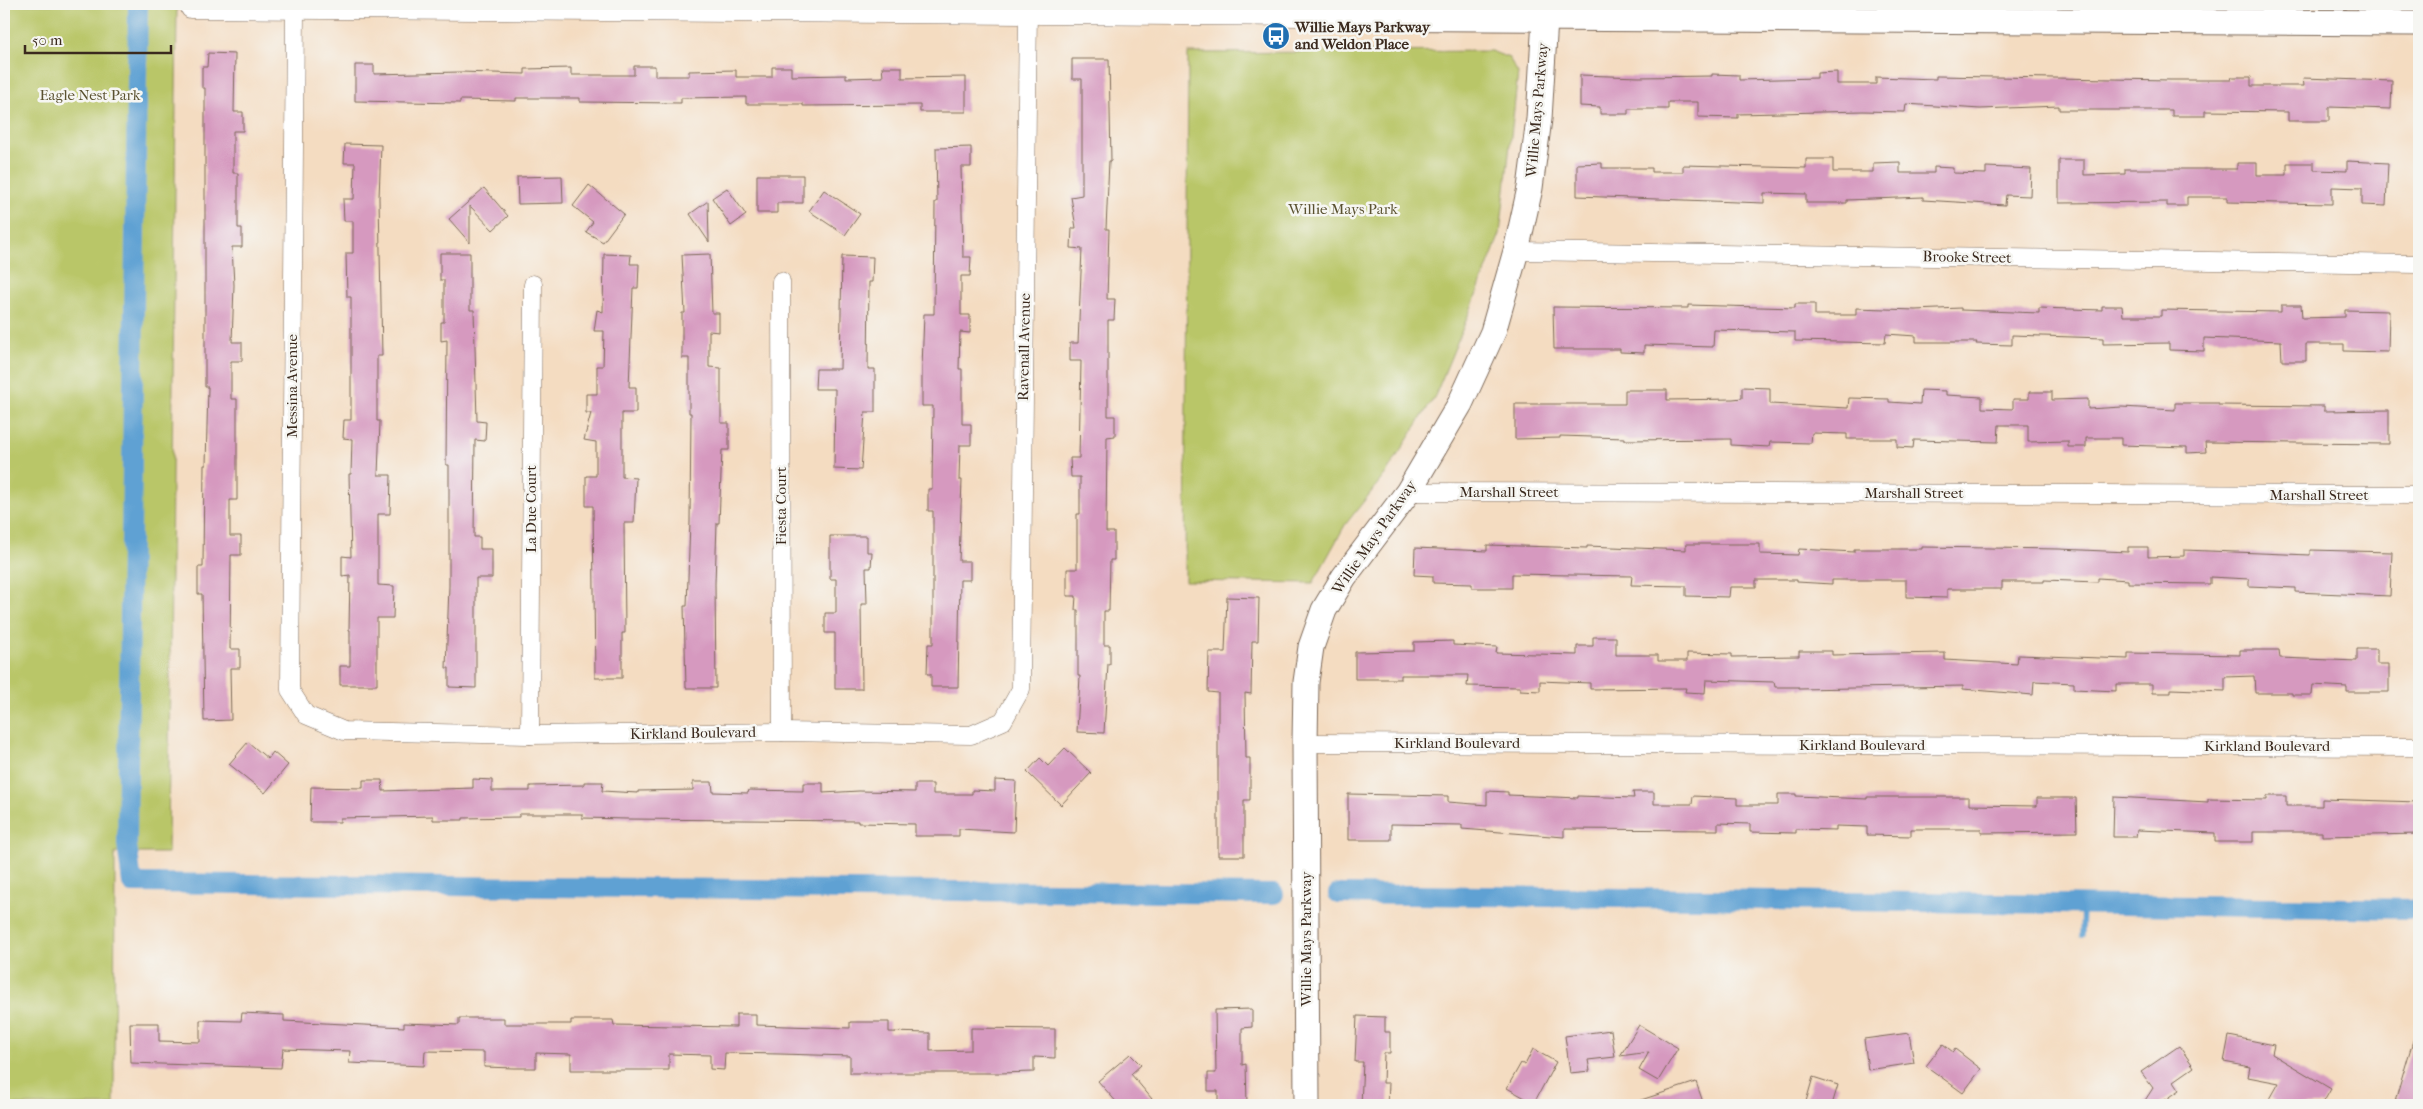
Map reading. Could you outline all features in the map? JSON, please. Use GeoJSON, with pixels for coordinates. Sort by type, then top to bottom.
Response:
{"type":"FeatureCollection","features":[{"type":"Feature","properties":{"kind":"street"},"geometry":{"type":"LineString","coordinates":[[190,9],[295,11],[1028,9],[1313,11],[1544,19],[2419,23]]}},
{"type":"Feature","properties":{"kind":"street","name":"Ravenall Avenue"},"geometry":{"type":"LineString","coordinates":[[1021,690],[1028,9]]}},
{"type":"Feature","properties":{"kind":"street","name":"Messina Avenue"},"geometry":{"type":"LineString","coordinates":[[295,11],[290,690],[306,715],[344,731]]}},
{"type":"Feature","properties":{"kind":"street","name":"Willie Mays Parkway"},"geometry":{"type":"LineString","coordinates":[[1307,1105],[1305,743],[1306,682],[1311,647],[1324,610],[1344,576],[1408,492],[1464,395],[1493,332],[1516,251],[1530,188],[1539,119],[1544,19]]}},
{"type":"Feature","properties":{"kind":"street","name":"Brooke Street"},"geometry":{"type":"LineString","coordinates":[[1516,251],[2419,264]]}},
{"type":"Feature","properties":{"kind":"street","name":"Fiesta Court"},"geometry":{"type":"LineString","coordinates":[[780,281],[782,732]]}},
{"type":"Feature","properties":{"kind":"street","name":"La Due Court"},"geometry":{"type":"LineString","coordinates":[[530,735],[533,284]]}},
{"type":"Feature","properties":{"kind":"street","name":"Marshall Street"},"geometry":{"type":"LineString","coordinates":[[1408,492],[2419,495]]}},
{"type":"Feature","properties":{"kind":"street","name":"Kirkland Boulevard"},"geometry":{"type":"LineString","coordinates":[[344,731],[530,735],[782,732],[971,735],[1003,721],[1021,690]]}},
{"type":"Feature","properties":{"kind":"street","name":"Kirkland Boulevard"},"geometry":{"type":"LineString","coordinates":[[1305,743],[2419,747]]}},
{"type":"Feature","properties":{"kind":"green space","name":"Eagle Nest Park"},"geometry":{"type":"Polygon","coordinates":[[[4,4],[177,4],[168,853],[115,853],[114,1105],[4,1105],[4,4]]]}},
{"type":"Feature","properties":{"kind":"green space","name":"Willie Mays Park"},"geometry":{"type":"Polygon","coordinates":[[[1491,51],[1509,58],[1518,73],[1500,234],[1435,396],[1387,472],[1345,525],[1313,583],[1185,581],[1188,53],[1491,51]]]}},
{"type":"Feature","properties":{"kind":"building"},"geometry":{"type":"Polygon","coordinates":[[[208,53],[235,54],[234,112],[243,112],[243,131],[233,131],[233,173],[238,173],[238,228],[242,228],[242,247],[232,247],[234,285],[232,342],[242,342],[242,361],[231,361],[231,399],[237,399],[237,500],[230,500],[230,536],[241,536],[241,555],[231,555],[230,649],[240,649],[240,668],[230,668],[231,720],[204,721],[202,594],[198,594],[198,567],[203,567],[204,465],[206,465],[208,387],[205,387],[205,88],[202,88],[202,67],[207,67],[208,53]]]}},
{"type":"Feature","properties":{"kind":"building"},"geometry":{"type":"Polygon","coordinates":[[[1072,59],[1109,59],[1111,161],[1109,161],[1106,229],[1109,229],[1107,299],[1115,299],[1114,320],[1108,320],[1108,416],[1115,416],[1115,436],[1107,437],[1106,532],[1114,532],[1114,560],[1110,560],[1109,611],[1104,611],[1104,645],[1110,645],[1110,664],[1108,664],[1104,733],[1077,732],[1080,676],[1078,676],[1078,610],[1075,610],[1076,596],[1067,596],[1067,569],[1077,569],[1077,514],[1080,514],[1080,477],[1071,477],[1070,458],[1079,458],[1081,361],[1070,361],[1070,343],[1078,343],[1082,249],[1071,248],[1072,228],[1076,228],[1071,197],[1082,195],[1082,79],[1072,79],[1072,59]]]}},
{"type":"Feature","properties":{"kind":"building"},"geometry":{"type":"Polygon","coordinates":[[[355,65],[374,65],[374,74],[460,72],[525,74],[525,69],[571,68],[571,75],[634,75],[634,66],[655,66],[655,76],[689,76],[689,71],[736,70],[736,77],[772,77],[772,67],[791,67],[791,76],[846,75],[846,78],[883,77],[882,67],[902,67],[902,78],[966,77],[966,112],[920,112],[920,105],[803,106],[803,104],[746,104],[746,97],[681,98],[681,103],[580,102],[580,98],[516,98],[516,101],[460,100],[460,103],[355,101],[355,65]]]}},
{"type":"Feature","properties":{"kind":"building"},"geometry":{"type":"Polygon","coordinates":[[[1837,72],[1837,84],[1876,84],[1876,77],[1936,79],[1936,76],[2171,80],[2231,80],[2232,77],[2251,77],[2251,86],[2304,86],[2303,78],[2392,81],[2391,109],[2329,107],[2329,121],[2288,121],[2288,112],[2205,111],[2205,116],[2172,116],[2172,110],[2059,110],[2059,106],[1980,109],[1906,104],[1905,112],[1863,111],[1738,114],[1738,118],[1698,117],[1698,102],[1668,102],[1668,109],[1628,109],[1628,114],[1600,114],[1600,107],[1580,106],[1580,75],[1639,77],[1712,76],[1712,74],[1739,75],[1739,80],[1817,78],[1817,73],[1837,72]]]}},
{"type":"Feature","properties":{"kind":"building"},"geometry":{"type":"Polygon","coordinates":[[[345,144],[381,145],[379,198],[382,356],[377,356],[377,421],[380,421],[378,475],[391,475],[390,514],[378,514],[378,585],[394,586],[393,618],[377,618],[377,685],[340,685],[340,666],[350,666],[350,575],[342,576],[342,556],[351,557],[349,474],[351,474],[352,439],[343,438],[344,420],[351,420],[351,297],[347,297],[346,253],[353,253],[353,221],[344,221],[343,199],[354,199],[355,163],[344,163],[345,144]]]}},
{"type":"Feature","properties":{"kind":"building"},"geometry":{"type":"Polygon","coordinates":[[[971,147],[971,167],[961,167],[963,257],[971,257],[970,276],[961,276],[961,315],[970,315],[970,333],[960,332],[959,369],[962,369],[962,424],[971,424],[971,445],[960,445],[959,480],[962,480],[959,561],[970,561],[970,580],[960,580],[958,687],[931,687],[931,674],[927,674],[928,644],[933,644],[933,511],[928,511],[928,489],[932,489],[933,406],[922,406],[922,368],[924,314],[934,314],[935,202],[937,202],[936,148],[971,147]]]}},
{"type":"Feature","properties":{"kind":"building"},"geometry":{"type":"Polygon","coordinates":[[[1806,159],[1833,159],[1833,172],[1873,172],[1873,163],[1900,162],[1900,173],[1934,173],[1934,167],[1953,168],[1953,173],[1986,174],[1986,167],[2031,169],[2030,196],[2006,195],[2005,205],[1923,200],[1923,197],[1847,200],[1847,203],[1806,203],[1806,194],[1764,193],[1764,203],[1577,196],[1577,164],[1602,163],[1602,168],[1652,168],[1652,172],[1683,172],[1683,165],[1806,168],[1806,159]]]}},
{"type":"Feature","properties":{"kind":"building"},"geometry":{"type":"Polygon","coordinates":[[[2059,160],[2084,160],[2084,175],[2125,174],[2125,169],[2237,169],[2237,163],[2257,163],[2257,175],[2287,175],[2287,163],[2314,163],[2314,170],[2347,171],[2347,161],[2388,163],[2386,206],[2362,205],[2362,188],[2332,187],[2332,204],[2227,202],[2227,197],[2187,197],[2187,206],[2167,206],[2167,202],[2059,203],[2059,160]]]}},
{"type":"Feature","properties":{"kind":"building"},"geometry":{"type":"Polygon","coordinates":[[[757,175],[803,175],[803,203],[777,203],[777,213],[757,213],[757,175]]]}},
{"type":"Feature","properties":{"kind":"building"},"geometry":{"type":"Polygon","coordinates":[[[562,176],[563,203],[518,204],[517,177],[562,176]]]}},
{"type":"Feature","properties":{"kind":"building"},"geometry":{"type":"Polygon","coordinates":[[[589,185],[624,214],[603,242],[586,232],[593,222],[573,206],[589,185]]]}},
{"type":"Feature","properties":{"kind":"building"},"geometry":{"type":"Polygon","coordinates":[[[484,188],[508,216],[493,230],[470,206],[470,243],[449,219],[484,188]]]}},
{"type":"Feature","properties":{"kind":"building"},"geometry":{"type":"Polygon","coordinates":[[[727,188],[746,215],[731,226],[712,198],[727,188]]]}},
{"type":"Feature","properties":{"kind":"building"},"geometry":{"type":"Polygon","coordinates":[[[824,190],[860,214],[845,235],[809,211],[824,190]]]}},
{"type":"Feature","properties":{"kind":"building"},"geometry":{"type":"Polygon","coordinates":[[[708,201],[709,242],[690,214],[708,201]]]}},
{"type":"Feature","properties":{"kind":"building"},"geometry":{"type":"Polygon","coordinates":[[[440,253],[470,253],[470,310],[474,310],[477,421],[486,422],[485,441],[475,440],[474,537],[480,537],[480,549],[492,549],[492,578],[476,578],[476,688],[449,687],[449,668],[446,668],[449,586],[449,465],[446,465],[447,340],[441,341],[441,322],[444,322],[444,280],[440,280],[440,253]]]}},
{"type":"Feature","properties":{"kind":"building"},"geometry":{"type":"Polygon","coordinates":[[[604,254],[631,255],[630,264],[639,264],[638,288],[633,288],[629,387],[636,387],[636,413],[622,413],[622,477],[636,478],[634,523],[624,523],[625,633],[622,633],[622,678],[595,678],[593,506],[586,506],[586,476],[596,476],[596,442],[584,440],[591,413],[586,413],[586,394],[597,394],[597,366],[603,366],[604,331],[594,331],[597,310],[603,312],[604,254]]]}},
{"type":"Feature","properties":{"kind":"building"},"geometry":{"type":"Polygon","coordinates":[[[710,254],[712,313],[719,313],[719,332],[709,331],[709,367],[721,368],[721,423],[729,423],[729,450],[722,450],[719,523],[717,523],[715,583],[716,688],[686,688],[684,606],[687,606],[691,413],[689,413],[689,358],[682,358],[682,313],[685,313],[682,255],[710,254]]]}},
{"type":"Feature","properties":{"kind":"building"},"geometry":{"type":"Polygon","coordinates":[[[842,256],[873,257],[872,282],[869,282],[868,369],[875,369],[875,412],[865,412],[861,470],[834,469],[835,389],[815,389],[816,369],[840,369],[842,256]]]}},
{"type":"Feature","properties":{"kind":"building"},"geometry":{"type":"Polygon","coordinates":[[[1795,304],[1815,304],[1815,315],[1856,315],[1856,308],[1915,310],[1961,308],[1961,310],[2039,313],[2039,308],[2102,310],[2102,306],[2122,306],[2123,316],[2161,316],[2161,310],[2281,312],[2281,305],[2301,305],[2302,318],[2345,317],[2345,310],[2389,311],[2388,352],[2344,351],[2344,344],[2306,344],[2306,361],[2282,361],[2281,341],[2204,338],[2204,351],[2169,350],[2169,343],[2103,344],[2103,338],[2012,335],[2012,345],[1976,344],[1977,342],[1916,342],[1916,336],[1886,334],[1885,343],[1795,341],[1795,332],[1714,330],[1713,347],[1644,345],[1644,353],[1620,352],[1620,349],[1554,349],[1553,307],[1688,308],[1688,305],[1795,308],[1795,304]]]}},
{"type":"Feature","properties":{"kind":"building"},"geometry":{"type":"Polygon","coordinates":[[[1742,387],[1770,388],[1770,404],[1848,408],[1849,398],[1889,399],[1889,402],[1920,404],[1921,390],[1946,391],[1946,395],[1982,397],[1982,408],[2013,409],[2013,399],[2029,399],[2029,392],[2052,392],[2052,400],[2088,399],[2088,409],[2122,407],[2175,410],[2175,403],[2218,403],[2218,405],[2324,406],[2324,411],[2389,410],[2389,444],[2205,442],[2206,452],[2187,453],[2187,447],[2121,445],[2121,438],[2086,438],[2086,447],[2068,447],[2068,441],[2028,442],[2028,425],[1999,425],[1998,442],[1914,440],[1913,448],[1897,447],[1897,439],[1847,439],[1847,434],[1812,433],[1811,443],[1770,442],[1769,447],[1731,445],[1731,439],[1625,440],[1625,438],[1560,436],[1560,438],[1515,439],[1515,404],[1625,404],[1625,390],[1667,390],[1667,400],[1733,399],[1742,398],[1742,387]]]}},
{"type":"Feature","properties":{"kind":"building"},"geometry":{"type":"Polygon","coordinates":[[[830,536],[867,536],[867,552],[872,552],[871,568],[866,568],[867,604],[861,604],[862,689],[835,689],[835,633],[825,633],[825,613],[836,613],[836,579],[830,579],[830,536]]]}},
{"type":"Feature","properties":{"kind":"building"},"geometry":{"type":"Polygon","coordinates":[[[1686,544],[1760,544],[1760,554],[1798,555],[1799,549],[1854,552],[1854,549],[1922,549],[1922,547],[2128,552],[2128,547],[2148,547],[2148,557],[2184,556],[2184,550],[2310,555],[2310,550],[2392,552],[2390,596],[2295,592],[2295,588],[2249,586],[2249,579],[2210,577],[2210,584],[2128,583],[2128,580],[2098,578],[2098,582],[2044,580],[2044,582],[2002,582],[2002,589],[1947,589],[1947,598],[1906,597],[1906,580],[1832,580],[1832,584],[1797,582],[1797,580],[1756,580],[1756,587],[1730,587],[1729,597],[1686,596],[1686,586],[1631,585],[1632,576],[1512,574],[1512,588],[1472,588],[1472,584],[1433,583],[1433,576],[1414,575],[1415,548],[1487,551],[1487,545],[1587,548],[1587,546],[1686,550],[1686,544]]]}},
{"type":"Feature","properties":{"kind":"building"},"geometry":{"type":"Polygon","coordinates":[[[1227,597],[1259,598],[1258,641],[1252,641],[1251,694],[1245,693],[1246,758],[1250,758],[1250,800],[1244,800],[1244,856],[1218,856],[1218,693],[1208,692],[1209,652],[1225,652],[1227,597]]]}},
{"type":"Feature","properties":{"kind":"building"},"geometry":{"type":"Polygon","coordinates":[[[1593,637],[1616,637],[1616,655],[1658,655],[1658,661],[1687,661],[1687,653],[1732,654],[1732,657],[1799,656],[1799,651],[1832,651],[1832,655],[1945,653],[1945,660],[2017,664],[2018,655],[2128,659],[2128,653],[2240,655],[2240,650],[2279,650],[2280,658],[2357,661],[2357,649],[2377,649],[2377,664],[2389,664],[2389,692],[2347,692],[2347,687],[2313,685],[2312,695],[2255,693],[2254,676],[2225,677],[2225,691],[2171,689],[2171,693],[2152,693],[2152,684],[2116,684],[2116,691],[2074,689],[2074,683],[2034,681],[2033,695],[1963,689],[1963,686],[1799,689],[1799,687],[1775,687],[1774,682],[1706,680],[1705,693],[1685,692],[1686,688],[1590,689],[1590,683],[1540,681],[1540,691],[1520,690],[1520,687],[1467,686],[1468,675],[1401,675],[1401,679],[1355,679],[1355,652],[1414,651],[1414,642],[1453,641],[1453,645],[1497,647],[1496,653],[1577,655],[1577,646],[1593,646],[1593,637]]]}},
{"type":"Feature","properties":{"kind":"building"},"geometry":{"type":"Polygon","coordinates":[[[248,742],[268,759],[273,752],[288,765],[265,793],[229,764],[248,742]]]}},
{"type":"Feature","properties":{"kind":"building"},"geometry":{"type":"Polygon","coordinates":[[[1065,748],[1091,773],[1061,805],[1027,772],[1040,758],[1048,766],[1065,748]]]}},
{"type":"Feature","properties":{"kind":"building"},"geometry":{"type":"Polygon","coordinates":[[[473,779],[492,780],[492,791],[530,791],[530,786],[584,785],[584,782],[603,782],[602,791],[638,793],[638,791],[693,790],[693,782],[712,782],[713,792],[748,793],[749,790],[803,791],[803,783],[823,783],[823,793],[859,791],[915,792],[915,784],[933,784],[933,794],[972,794],[972,790],[995,791],[995,780],[1016,781],[1014,832],[959,829],[959,836],[915,836],[915,824],[858,823],[858,821],[582,818],[582,814],[519,814],[519,817],[463,818],[463,820],[433,820],[433,816],[340,818],[340,822],[310,822],[311,787],[363,788],[363,780],[382,780],[383,791],[473,788],[473,779]]]}},
{"type":"Feature","properties":{"kind":"building"},"geometry":{"type":"Polygon","coordinates":[[[1487,791],[1508,792],[1508,795],[1578,798],[1578,796],[1634,798],[1633,792],[1654,792],[1654,804],[1692,804],[1693,796],[1737,798],[1737,805],[1778,805],[1778,794],[1867,799],[1867,797],[1969,797],[1969,805],[2037,806],[2037,798],[2076,798],[2077,832],[1981,833],[1981,829],[1911,829],[1911,836],[1867,835],[1867,827],[1836,826],[1836,830],[1796,829],[1796,833],[1750,832],[1750,824],[1718,823],[1718,830],[1564,829],[1564,837],[1462,829],[1462,825],[1391,824],[1391,840],[1348,840],[1348,794],[1448,796],[1448,802],[1487,805],[1487,791]]]}},
{"type":"Feature","properties":{"kind":"building"},"geometry":{"type":"Polygon","coordinates":[[[2267,796],[2286,796],[2286,806],[2322,806],[2322,799],[2419,802],[2419,834],[2322,836],[2322,832],[2253,832],[2253,842],[2215,842],[2215,833],[2137,830],[2136,837],[2113,837],[2114,797],[2208,802],[2208,799],[2267,800],[2267,796]]]}},
{"type":"Feature","properties":{"kind":"building"},"geometry":{"type":"Polygon","coordinates":[[[1252,1009],[1252,1027],[1242,1028],[1242,1065],[1246,1064],[1247,1105],[1218,1105],[1218,1091],[1208,1091],[1208,1073],[1216,1073],[1215,1010],[1252,1009]]]}},
{"type":"Feature","properties":{"kind":"building"},"geometry":{"type":"Polygon","coordinates":[[[242,1013],[284,1015],[284,1021],[404,1027],[404,1023],[459,1025],[459,1018],[504,1018],[504,1024],[571,1024],[571,1020],[613,1020],[614,1025],[736,1027],[736,1014],[756,1014],[756,1025],[850,1028],[850,1022],[889,1022],[889,1032],[930,1033],[930,1051],[971,1050],[971,1028],[1055,1029],[1055,1058],[1034,1057],[1034,1072],[999,1073],[850,1073],[850,1056],[725,1053],[724,1070],[710,1069],[710,1055],[669,1054],[669,1070],[571,1070],[571,1054],[536,1053],[536,1068],[514,1068],[484,1067],[484,1052],[425,1051],[424,1066],[349,1063],[350,1051],[283,1049],[281,1068],[131,1063],[130,1023],[159,1023],[159,1041],[200,1042],[200,1020],[241,1021],[242,1013]]]}},
{"type":"Feature","properties":{"kind":"building"},"geometry":{"type":"Polygon","coordinates":[[[1357,1016],[1385,1017],[1385,1032],[1390,1032],[1390,1053],[1384,1053],[1383,1083],[1389,1083],[1388,1105],[1361,1105],[1363,1062],[1355,1062],[1357,1016]]]}},
{"type":"Feature","properties":{"kind":"building"},"geometry":{"type":"Polygon","coordinates":[[[1639,1025],[1678,1048],[1658,1081],[1639,1070],[1649,1052],[1620,1056],[1639,1025]]]}},
{"type":"Feature","properties":{"kind":"building"},"geometry":{"type":"Polygon","coordinates":[[[1611,1030],[1615,1057],[1588,1060],[1590,1071],[1570,1073],[1565,1036],[1611,1030]]]}},
{"type":"Feature","properties":{"kind":"building"},"geometry":{"type":"Polygon","coordinates":[[[1909,1033],[1914,1063],[1868,1070],[1864,1039],[1909,1033]]]}},
{"type":"Feature","properties":{"kind":"building"},"geometry":{"type":"Polygon","coordinates":[[[2415,1034],[2419,1035],[2419,1105],[2394,1105],[2415,1034]]]}},
{"type":"Feature","properties":{"kind":"building"},"geometry":{"type":"Polygon","coordinates":[[[2229,1036],[2274,1045],[2272,1054],[2331,1089],[2322,1105],[2279,1105],[2270,1099],[2279,1083],[2248,1077],[2250,1067],[2224,1062],[2229,1036]]]}},
{"type":"Feature","properties":{"kind":"building"},"geometry":{"type":"Polygon","coordinates":[[[1943,1044],[1953,1052],[1955,1049],[1981,1069],[1963,1093],[1926,1066],[1943,1044]]]}},
{"type":"Feature","properties":{"kind":"building"},"geometry":{"type":"Polygon","coordinates":[[[2179,1046],[2194,1067],[2174,1081],[2180,1090],[2158,1105],[2142,1105],[2153,1088],[2141,1072],[2179,1046]]]}},
{"type":"Feature","properties":{"kind":"building"},"geometry":{"type":"Polygon","coordinates":[[[1533,1049],[1556,1062],[1534,1103],[1507,1088],[1521,1063],[1525,1065],[1533,1049]]]}},
{"type":"Feature","properties":{"kind":"building"},"geometry":{"type":"Polygon","coordinates":[[[1130,1054],[1141,1065],[1131,1074],[1152,1099],[1145,1105],[1119,1105],[1098,1081],[1130,1054]]]}},
{"type":"Feature","properties":{"kind":"building"},"geometry":{"type":"Polygon","coordinates":[[[1813,1077],[1838,1085],[1832,1105],[1805,1105],[1813,1077]]]}},
{"type":"Feature","properties":{"kind":"building"},"geometry":{"type":"Polygon","coordinates":[[[1696,1082],[1704,1105],[1636,1105],[1635,1102],[1696,1082]]]}},
{"type":"Feature","properties":{"kind":"waterway"},"geometry":{"type":"LineString","coordinates":[[138,4],[127,844],[132,883],[1274,894]]}},
{"type":"Feature","properties":{"kind":"waterway"},"geometry":{"type":"LineString","coordinates":[[1338,894],[2419,909]]}},
{"type":"Feature","properties":{"kind":"waterway"},"geometry":{"type":"LineString","coordinates":[[2082,935],[2083,904]]}},
{"type":"Feature","properties":{"kind":"place","name":"Willie Mays Parkway and Weldon Place"},"geometry":{"type":"Point","coordinates":[1276,36]}}]}
